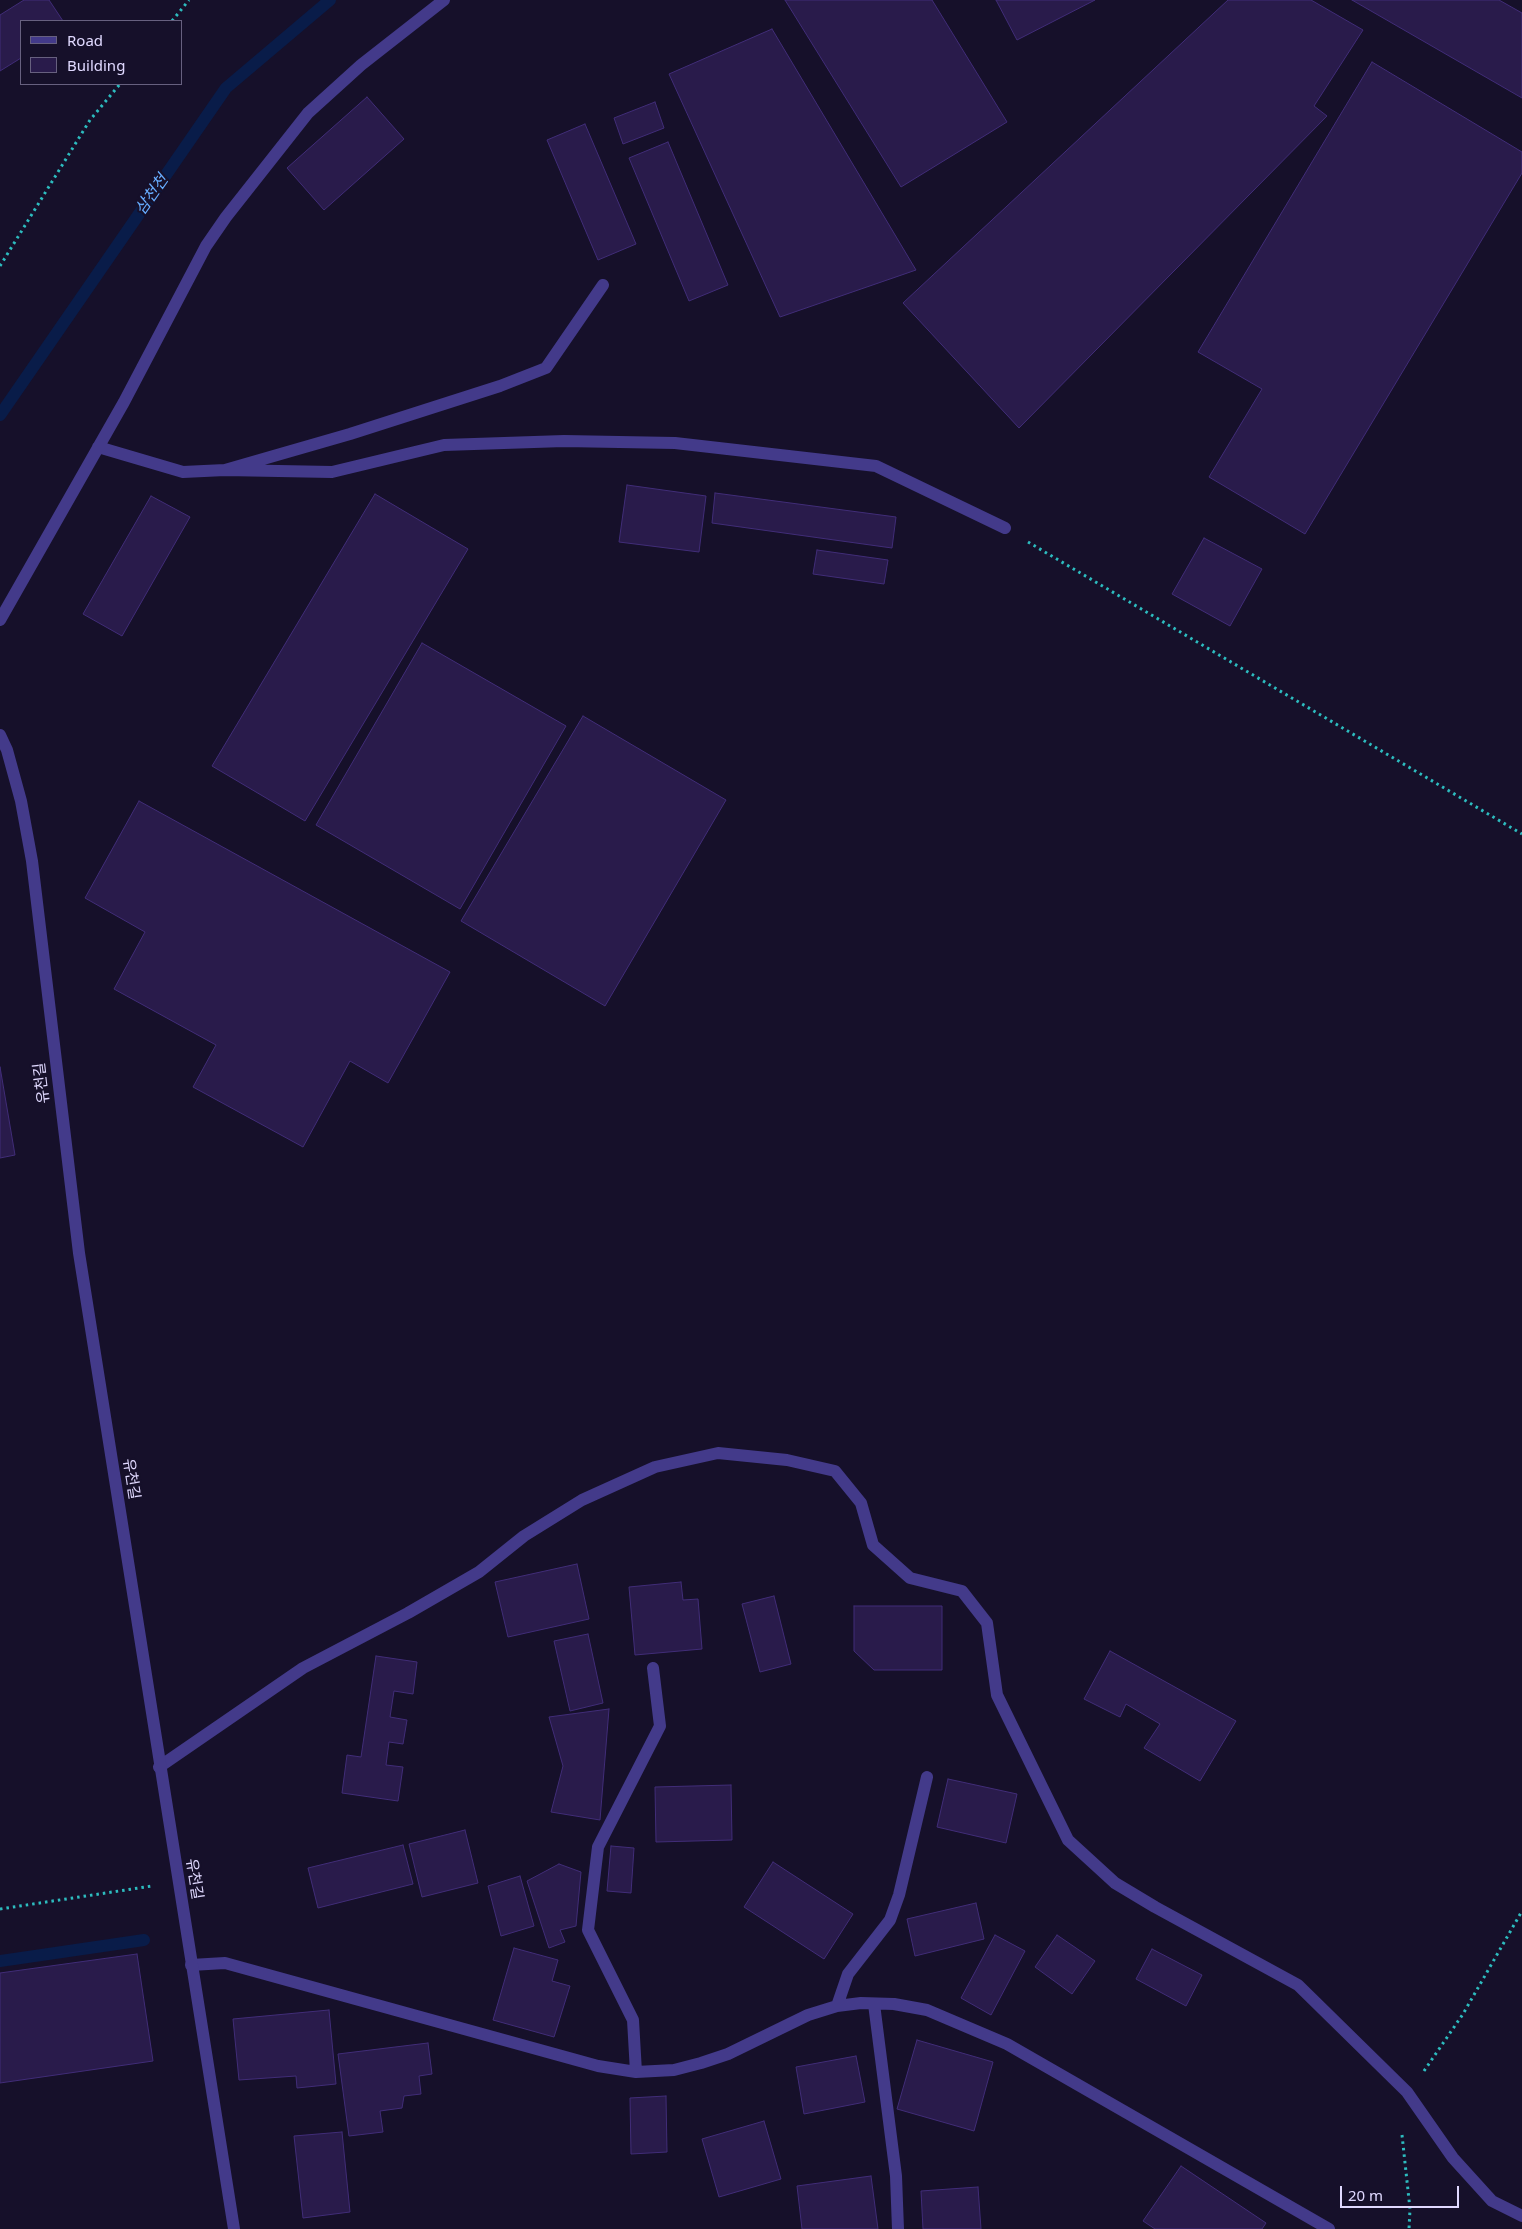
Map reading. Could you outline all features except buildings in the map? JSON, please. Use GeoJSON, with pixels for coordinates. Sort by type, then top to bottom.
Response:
{"type":"FeatureCollection","features":[{"type":"Feature","properties":{"kind":"street"},"geometry":{"type":"LineString","coordinates":[[0,620],[98,447],[206,246],[267,163],[315,107],[361,65],[444,0]]}},
{"type":"Feature","properties":{"kind":"street"},"geometry":{"type":"LineString","coordinates":[[225,470],[350,434],[500,386],[546,368],[603,285]]}},
{"type":"Feature","properties":{"kind":"street"},"geometry":{"type":"LineString","coordinates":[[98,447],[183,472],[225,470],[332,472],[444,445],[564,441],[675,443],[876,466],[1005,528]]}},
{"type":"Feature","properties":{"kind":"street","name":"유천길"},"geometry":{"type":"LineString","coordinates":[[0,735],[7,750],[21,801],[32,861],[79,1253],[177,1882],[234,2229]]}},
{"type":"Feature","properties":{"kind":"street"},"geometry":{"type":"LineString","coordinates":[[160,1767],[215,1726],[303,1668],[408,1614],[479,1572],[524,1536],[582,1500],[655,1467],[718,1453],[787,1460],[835,1471],[861,1502],[873,1546],[910,1578],[962,1591],[987,1623],[997,1695],[1068,1840],[1115,1883],[1298,1985],[1407,2092],[1453,2158],[1492,2201],[1522,2216]]}},
{"type":"Feature","properties":{"kind":"street"},"geometry":{"type":"LineString","coordinates":[[636,2072],[633,2020],[588,1930],[598,1847],[660,1726],[653,1668]]}},
{"type":"Feature","properties":{"kind":"street"},"geometry":{"type":"LineString","coordinates":[[837,2006],[848,1974],[890,1920],[898,1896],[927,1777]]}},
{"type":"Feature","properties":{"kind":"street"},"geometry":{"type":"LineString","coordinates":[[191,1965],[224,1963],[598,2066],[636,2072],[674,2070],[701,2063],[728,2054],[808,2015],[837,2006],[894,2004],[927,2010],[1008,2044],[1328,2229]]}},
{"type":"Feature","properties":{"kind":"street"},"geometry":{"type":"LineString","coordinates":[[874,2004],[896,2176],[898,2229]]}},
{"type":"Feature","properties":{"kind":"path"},"geometry":{"type":"LineString","coordinates":[[173,20],[189,0]]}},
{"type":"Feature","properties":{"kind":"path"},"geometry":{"type":"LineString","coordinates":[[0,266],[90,120],[119,85]]}},
{"type":"Feature","properties":{"kind":"path"},"geometry":{"type":"LineString","coordinates":[[1005,528],[1522,834]]}},
{"type":"Feature","properties":{"kind":"path"},"geometry":{"type":"LineString","coordinates":[[0,1910],[177,1882]]}},
{"type":"Feature","properties":{"kind":"path"},"geometry":{"type":"LineString","coordinates":[[1409,2229],[1410,2209],[1398,2103],[1429,2065],[1463,2014],[1522,1911]]}},
{"type":"Feature","properties":{"kind":"waterway","name":"삼천천"},"geometry":{"type":"LineString","coordinates":[[0,415],[226,88],[330,0]]}},
{"type":"Feature","properties":{"kind":"waterway"},"geometry":{"type":"LineString","coordinates":[[0,1961],[144,1940]]}}]}
